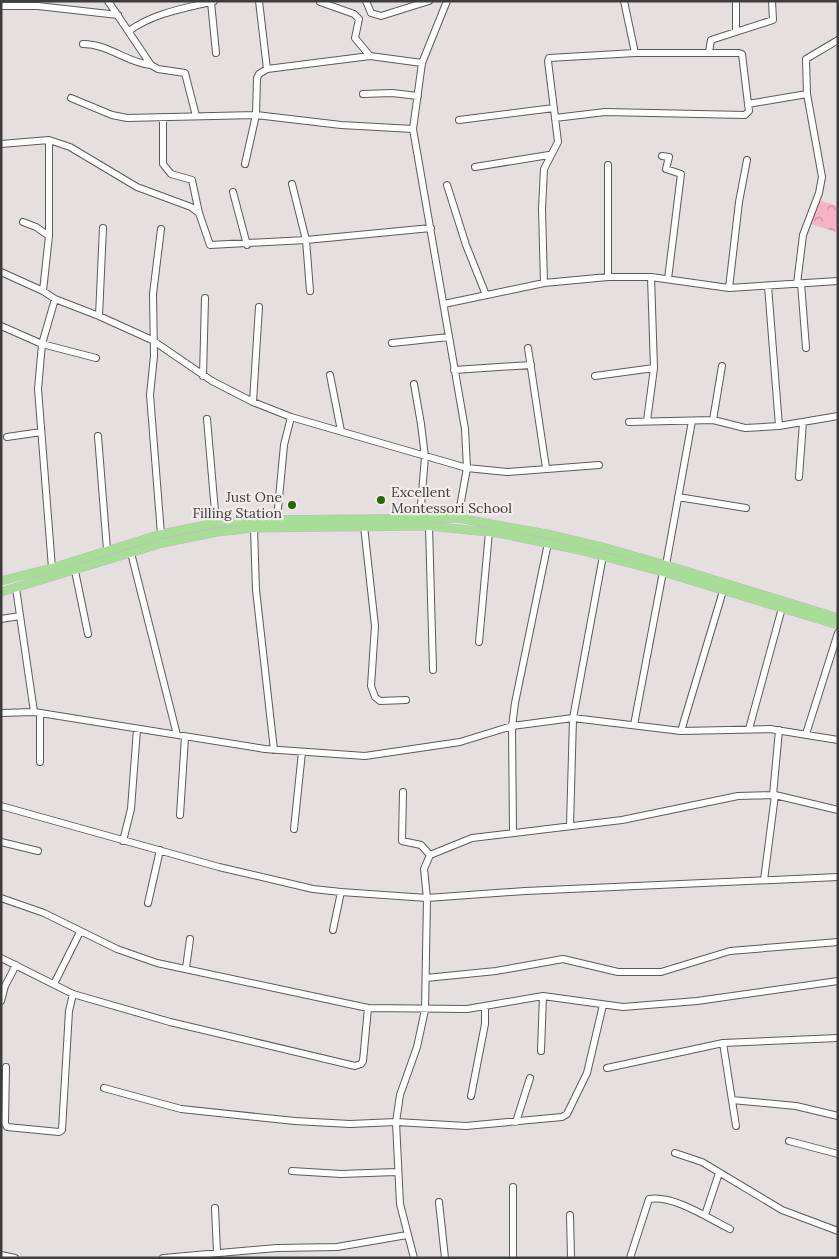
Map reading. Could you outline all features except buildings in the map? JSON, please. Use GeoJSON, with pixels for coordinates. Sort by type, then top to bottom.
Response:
{"type":"FeatureCollection","features":[{"type":"Feature","properties":{"kind":"main road"},"geometry":{"type":"LineString","coordinates":[[1,580],[52,568],[161,534],[216,523],[277,519],[458,518],[547,534],[838,618]]}},
{"type":"Feature","properties":{"kind":"main road"},"geometry":{"type":"LineString","coordinates":[[1,592],[188,536],[254,528],[429,526],[489,532],[548,542],[603,556],[665,568],[723,590],[838,625]]}},
{"type":"Feature","properties":{"kind":"street"},"geometry":{"type":"LineString","coordinates":[[108,1],[152,65],[158,69],[185,73],[196,116]]}},
{"type":"Feature","properties":{"kind":"street"},"geometry":{"type":"LineString","coordinates":[[259,1],[268,69]]}},
{"type":"Feature","properties":{"kind":"street"},"geometry":{"type":"LineString","coordinates":[[366,1],[368,9],[375,15],[381,16],[408,4],[429,1]]}},
{"type":"Feature","properties":{"kind":"street"},"geometry":{"type":"LineString","coordinates":[[447,1],[422,63],[413,129],[465,429],[467,468],[458,518]]}},
{"type":"Feature","properties":{"kind":"street"},"geometry":{"type":"LineString","coordinates":[[624,1],[635,52]]}},
{"type":"Feature","properties":{"kind":"street"},"geometry":{"type":"LineString","coordinates":[[736,1],[736,31]]}},
{"type":"Feature","properties":{"kind":"street"},"geometry":{"type":"LineString","coordinates":[[709,52],[711,40],[773,20],[772,1]]}},
{"type":"Feature","properties":{"kind":"street"},"geometry":{"type":"LineString","coordinates":[[129,31],[137,25],[165,14],[213,2],[216,53]]}},
{"type":"Feature","properties":{"kind":"street"},"geometry":{"type":"LineString","coordinates":[[320,2],[354,14],[359,19],[355,38],[370,56]]}},
{"type":"Feature","properties":{"kind":"street"},"geometry":{"type":"LineString","coordinates":[[1,6],[38,6],[118,15]]}},
{"type":"Feature","properties":{"kind":"street"},"geometry":{"type":"LineString","coordinates":[[806,348],[799,283],[803,235],[819,193],[822,177],[807,94],[806,59],[838,40]]}},
{"type":"Feature","properties":{"kind":"street"},"geometry":{"type":"LineString","coordinates":[[83,44],[110,49],[142,64],[152,65]]}},
{"type":"Feature","properties":{"kind":"street"},"geometry":{"type":"LineString","coordinates":[[544,283],[542,209],[544,169],[558,142],[555,118],[549,58],[635,52],[739,52],[742,54],[749,111],[745,115],[605,112],[555,118]]}},
{"type":"Feature","properties":{"kind":"street"},"geometry":{"type":"LineString","coordinates":[[245,164],[256,114],[258,76],[268,69],[370,56],[422,63]]}},
{"type":"Feature","properties":{"kind":"street"},"geometry":{"type":"LineString","coordinates":[[363,94],[392,93],[418,96]]}},
{"type":"Feature","properties":{"kind":"street"},"geometry":{"type":"LineString","coordinates":[[748,104],[807,94]]}},
{"type":"Feature","properties":{"kind":"street"},"geometry":{"type":"LineString","coordinates":[[71,98],[112,115],[127,118],[256,114],[341,125],[413,129]]}},
{"type":"Feature","properties":{"kind":"street"},"geometry":{"type":"LineString","coordinates":[[459,120],[554,108]]}},
{"type":"Feature","properties":{"kind":"street"},"geometry":{"type":"LineString","coordinates":[[163,117],[163,164],[170,174],[192,180],[199,213],[210,245],[306,240],[431,228]]}},
{"type":"Feature","properties":{"kind":"street"},"geometry":{"type":"LineString","coordinates":[[1,144],[49,140],[70,148],[138,187],[192,206],[199,213]]}},
{"type":"Feature","properties":{"kind":"street"},"geometry":{"type":"LineString","coordinates":[[43,291],[49,236],[49,140]]}},
{"type":"Feature","properties":{"kind":"street"},"geometry":{"type":"LineString","coordinates":[[475,167],[550,155]]}},
{"type":"Feature","properties":{"kind":"street"},"geometry":{"type":"LineString","coordinates":[[662,156],[669,157],[666,169],[681,174],[668,279]]}},
{"type":"Feature","properties":{"kind":"street"},"geometry":{"type":"LineString","coordinates":[[728,288],[739,202],[747,160]]}},
{"type":"Feature","properties":{"kind":"street"},"geometry":{"type":"LineString","coordinates":[[608,165],[608,277]]}},
{"type":"Feature","properties":{"kind":"street"},"geometry":{"type":"LineString","coordinates":[[292,184],[306,240],[310,291]]}},
{"type":"Feature","properties":{"kind":"street"},"geometry":{"type":"LineString","coordinates":[[447,185],[466,245],[486,295]]}},
{"type":"Feature","properties":{"kind":"street"},"geometry":{"type":"LineString","coordinates":[[233,192],[248,244]]}},
{"type":"Feature","properties":{"kind":"street"},"geometry":{"type":"LineString","coordinates":[[23,222],[36,227],[49,236]]}},
{"type":"Feature","properties":{"kind":"street"},"geometry":{"type":"LineString","coordinates":[[99,316],[103,228]]}},
{"type":"Feature","properties":{"kind":"street"},"geometry":{"type":"LineString","coordinates":[[161,229],[153,294],[152,340],[154,356],[150,395],[161,534]]}},
{"type":"Feature","properties":{"kind":"street"},"geometry":{"type":"LineString","coordinates":[[1,272],[43,291],[55,299],[152,340],[204,376],[253,402],[292,417],[467,468],[507,472],[599,465]]}},
{"type":"Feature","properties":{"kind":"street"},"geometry":{"type":"LineString","coordinates":[[444,304],[544,283],[608,277],[651,277],[728,288],[838,281]]}},
{"type":"Feature","properties":{"kind":"street"},"geometry":{"type":"LineString","coordinates":[[647,421],[654,368],[651,277]]}},
{"type":"Feature","properties":{"kind":"street"},"geometry":{"type":"LineString","coordinates":[[768,286],[778,426]]}},
{"type":"Feature","properties":{"kind":"street"},"geometry":{"type":"LineString","coordinates":[[204,376],[205,298]]}},
{"type":"Feature","properties":{"kind":"street"},"geometry":{"type":"LineString","coordinates":[[52,568],[48,487],[38,389],[42,344],[55,299]]}},
{"type":"Feature","properties":{"kind":"street"},"geometry":{"type":"LineString","coordinates":[[253,402],[259,307]]}},
{"type":"Feature","properties":{"kind":"street"},"geometry":{"type":"LineString","coordinates":[[1,326],[42,344],[96,358]]}},
{"type":"Feature","properties":{"kind":"street"},"geometry":{"type":"LineString","coordinates":[[392,343],[449,337]]}},
{"type":"Feature","properties":{"kind":"street"},"geometry":{"type":"LineString","coordinates":[[528,348],[546,468]]}},
{"type":"Feature","properties":{"kind":"street"},"geometry":{"type":"LineString","coordinates":[[454,370],[531,364]]}},
{"type":"Feature","properties":{"kind":"street"},"geometry":{"type":"LineString","coordinates":[[713,420],[722,366]]}},
{"type":"Feature","properties":{"kind":"street"},"geometry":{"type":"LineString","coordinates":[[595,376],[654,368]]}},
{"type":"Feature","properties":{"kind":"street"},"geometry":{"type":"LineString","coordinates":[[330,375],[340,432]]}},
{"type":"Feature","properties":{"kind":"street"},"geometry":{"type":"LineString","coordinates":[[414,384],[422,424],[425,457],[420,517]]}},
{"type":"Feature","properties":{"kind":"street"},"geometry":{"type":"LineString","coordinates":[[629,422],[713,420],[744,428],[778,426],[838,416]]}},
{"type":"Feature","properties":{"kind":"street"},"geometry":{"type":"LineString","coordinates":[[277,519],[284,445],[292,417]]}},
{"type":"Feature","properties":{"kind":"street"},"geometry":{"type":"LineString","coordinates":[[207,419],[216,523]]}},
{"type":"Feature","properties":{"kind":"street"},"geometry":{"type":"LineString","coordinates":[[634,725],[692,420]]}},
{"type":"Feature","properties":{"kind":"street"},"geometry":{"type":"LineString","coordinates":[[799,477],[803,422]]}},
{"type":"Feature","properties":{"kind":"street"},"geometry":{"type":"LineString","coordinates":[[7,437],[41,432]]}},
{"type":"Feature","properties":{"kind":"street"},"geometry":{"type":"LineString","coordinates":[[98,436],[106,550]]}},
{"type":"Feature","properties":{"kind":"street"},"geometry":{"type":"LineString","coordinates":[[678,497],[746,508]]}},
{"type":"Feature","properties":{"kind":"street"},"geometry":{"type":"LineString","coordinates":[[364,526],[375,626],[371,686],[375,696],[380,701],[406,700]]}},
{"type":"Feature","properties":{"kind":"street"},"geometry":{"type":"LineString","coordinates":[[429,526],[433,670]]}},
{"type":"Feature","properties":{"kind":"street"},"geometry":{"type":"LineString","coordinates":[[254,528],[256,590],[274,750]]}},
{"type":"Feature","properties":{"kind":"street"},"geometry":{"type":"LineString","coordinates":[[479,642],[489,532]]}},
{"type":"Feature","properties":{"kind":"street"},"geometry":{"type":"LineString","coordinates":[[513,832],[512,726],[514,703],[548,542]]}},
{"type":"Feature","properties":{"kind":"street"},"geometry":{"type":"LineString","coordinates":[[131,553],[177,735]]}},
{"type":"Feature","properties":{"kind":"street"},"geometry":{"type":"LineString","coordinates":[[570,826],[573,718],[603,556]]}},
{"type":"Feature","properties":{"kind":"street"},"geometry":{"type":"LineString","coordinates":[[75,571],[88,634]]}},
{"type":"Feature","properties":{"kind":"street"},"geometry":{"type":"LineString","coordinates":[[16,588],[37,712],[40,762]]}},
{"type":"Feature","properties":{"kind":"street"},"geometry":{"type":"LineString","coordinates":[[681,730],[723,590]]}},
{"type":"Feature","properties":{"kind":"street"},"geometry":{"type":"LineString","coordinates":[[750,729],[782,608]]}},
{"type":"Feature","properties":{"kind":"street"},"geometry":{"type":"LineString","coordinates":[[1,619],[20,616]]}},
{"type":"Feature","properties":{"kind":"street"},"geometry":{"type":"LineString","coordinates":[[806,734],[838,633]]}},
{"type":"Feature","properties":{"kind":"street"},"geometry":{"type":"LineString","coordinates":[[1,713],[37,712],[274,750],[365,756],[460,742],[512,726],[573,718],[681,730],[778,730],[838,740]]}},
{"type":"Feature","properties":{"kind":"street"},"geometry":{"type":"LineString","coordinates":[[123,841],[131,809],[138,729]]}},
{"type":"Feature","properties":{"kind":"street"},"geometry":{"type":"LineString","coordinates":[[764,880],[774,795],[778,730]]}},
{"type":"Feature","properties":{"kind":"street"},"geometry":{"type":"LineString","coordinates":[[180,815],[185,737]]}},
{"type":"Feature","properties":{"kind":"street"},"geometry":{"type":"LineString","coordinates":[[294,829],[302,752]]}},
{"type":"Feature","properties":{"kind":"street"},"geometry":{"type":"LineString","coordinates":[[403,792],[402,841],[416,843],[430,855]]}},
{"type":"Feature","properties":{"kind":"street"},"geometry":{"type":"LineString","coordinates":[[414,1258],[400,1204],[396,1172],[396,1122],[400,1095],[417,1047],[425,1010],[427,898],[424,869],[430,855],[472,838],[622,820],[738,796],[774,795],[838,810]]}},
{"type":"Feature","properties":{"kind":"street"},"geometry":{"type":"LineString","coordinates":[[1,806],[123,841],[303,887],[341,892],[427,898],[525,891],[838,877]]}},
{"type":"Feature","properties":{"kind":"street"},"geometry":{"type":"LineString","coordinates":[[1,842],[38,851]]}},
{"type":"Feature","properties":{"kind":"street"},"geometry":{"type":"LineString","coordinates":[[148,903],[160,850]]}},
{"type":"Feature","properties":{"kind":"street"},"geometry":{"type":"LineString","coordinates":[[333,930],[341,892]]}},
{"type":"Feature","properties":{"kind":"street"},"geometry":{"type":"LineString","coordinates":[[1,898],[44,913],[80,932],[157,963],[368,1008],[425,1010],[485,1007],[512,1000],[543,996],[623,1006],[674,1003],[838,981]]}},
{"type":"Feature","properties":{"kind":"street"},"geometry":{"type":"LineString","coordinates":[[54,984],[80,932]]}},
{"type":"Feature","properties":{"kind":"street"},"geometry":{"type":"LineString","coordinates":[[186,968],[190,939]]}},
{"type":"Feature","properties":{"kind":"street"},"geometry":{"type":"LineString","coordinates":[[426,978],[490,972],[563,959],[618,972],[661,972],[730,951],[838,942]]}},
{"type":"Feature","properties":{"kind":"street"},"geometry":{"type":"LineString","coordinates":[[1,958],[73,994],[170,1022],[355,1066],[363,1061],[368,1008]]}},
{"type":"Feature","properties":{"kind":"street"},"geometry":{"type":"LineString","coordinates":[[1,1001],[3,986],[16,965]]}},
{"type":"Feature","properties":{"kind":"street"},"geometry":{"type":"LineString","coordinates":[[6,1067],[6,1127],[59,1132],[62,1130],[69,1011],[73,994]]}},
{"type":"Feature","properties":{"kind":"street"},"geometry":{"type":"LineString","coordinates":[[541,1051],[543,996]]}},
{"type":"Feature","properties":{"kind":"street"},"geometry":{"type":"LineString","coordinates":[[104,1088],[181,1109],[295,1121],[350,1124],[396,1122],[466,1126],[562,1117],[567,1114],[587,1073],[603,1005]]}},
{"type":"Feature","properties":{"kind":"street"},"geometry":{"type":"LineString","coordinates":[[471,1096],[485,1024],[485,1007]]}},
{"type":"Feature","properties":{"kind":"street"},"geometry":{"type":"LineString","coordinates":[[607,1068],[723,1043],[838,1038]]}},
{"type":"Feature","properties":{"kind":"street"},"geometry":{"type":"LineString","coordinates":[[723,1043],[736,1126]]}},
{"type":"Feature","properties":{"kind":"street"},"geometry":{"type":"LineString","coordinates":[[516,1122],[530,1078]]}},
{"type":"Feature","properties":{"kind":"street"},"geometry":{"type":"LineString","coordinates":[[732,1100],[796,1106],[838,1116]]}},
{"type":"Feature","properties":{"kind":"street"},"geometry":{"type":"LineString","coordinates":[[789,1141],[838,1154]]}},
{"type":"Feature","properties":{"kind":"street"},"geometry":{"type":"LineString","coordinates":[[675,1153],[702,1162],[782,1210],[838,1231]]}},
{"type":"Feature","properties":{"kind":"street"},"geometry":{"type":"LineString","coordinates":[[292,1170],[341,1174],[396,1172]]}},
{"type":"Feature","properties":{"kind":"street"},"geometry":{"type":"LineString","coordinates":[[705,1215],[719,1173]]}},
{"type":"Feature","properties":{"kind":"street"},"geometry":{"type":"LineString","coordinates":[[512,1258],[513,1187]]}},
{"type":"Feature","properties":{"kind":"street"},"geometry":{"type":"LineString","coordinates":[[630,1258],[648,1199],[656,1198],[705,1215],[730,1229]]}},
{"type":"Feature","properties":{"kind":"street"},"geometry":{"type":"LineString","coordinates":[[439,1202],[446,1258]]}},
{"type":"Feature","properties":{"kind":"street"},"geometry":{"type":"LineString","coordinates":[[215,1208],[218,1252]]}},
{"type":"Feature","properties":{"kind":"street"},"geometry":{"type":"LineString","coordinates":[[570,1215],[571,1258]]}},
{"type":"Feature","properties":{"kind":"street"},"geometry":{"type":"LineString","coordinates":[[163,1258],[276,1248],[317,1249],[366,1244],[407,1235]]}},
{"type":"Feature","properties":{"kind":"street"},"geometry":{"type":"LineString","coordinates":[[1,1255],[14,1258]]}},
{"type":"Feature","properties":{"kind":"green space"},"geometry":{"type":"Polygon","coordinates":[[[818,200],[838,206],[836,232],[811,224],[818,200]]]}},
{"type":"Feature","properties":{"kind":"place","name":"Excellent Montessori School"},"geometry":{"type":"Point","coordinates":[381,500]}},
{"type":"Feature","properties":{"kind":"place","name":"Just One Filling Station"},"geometry":{"type":"Point","coordinates":[292,505]}}]}
